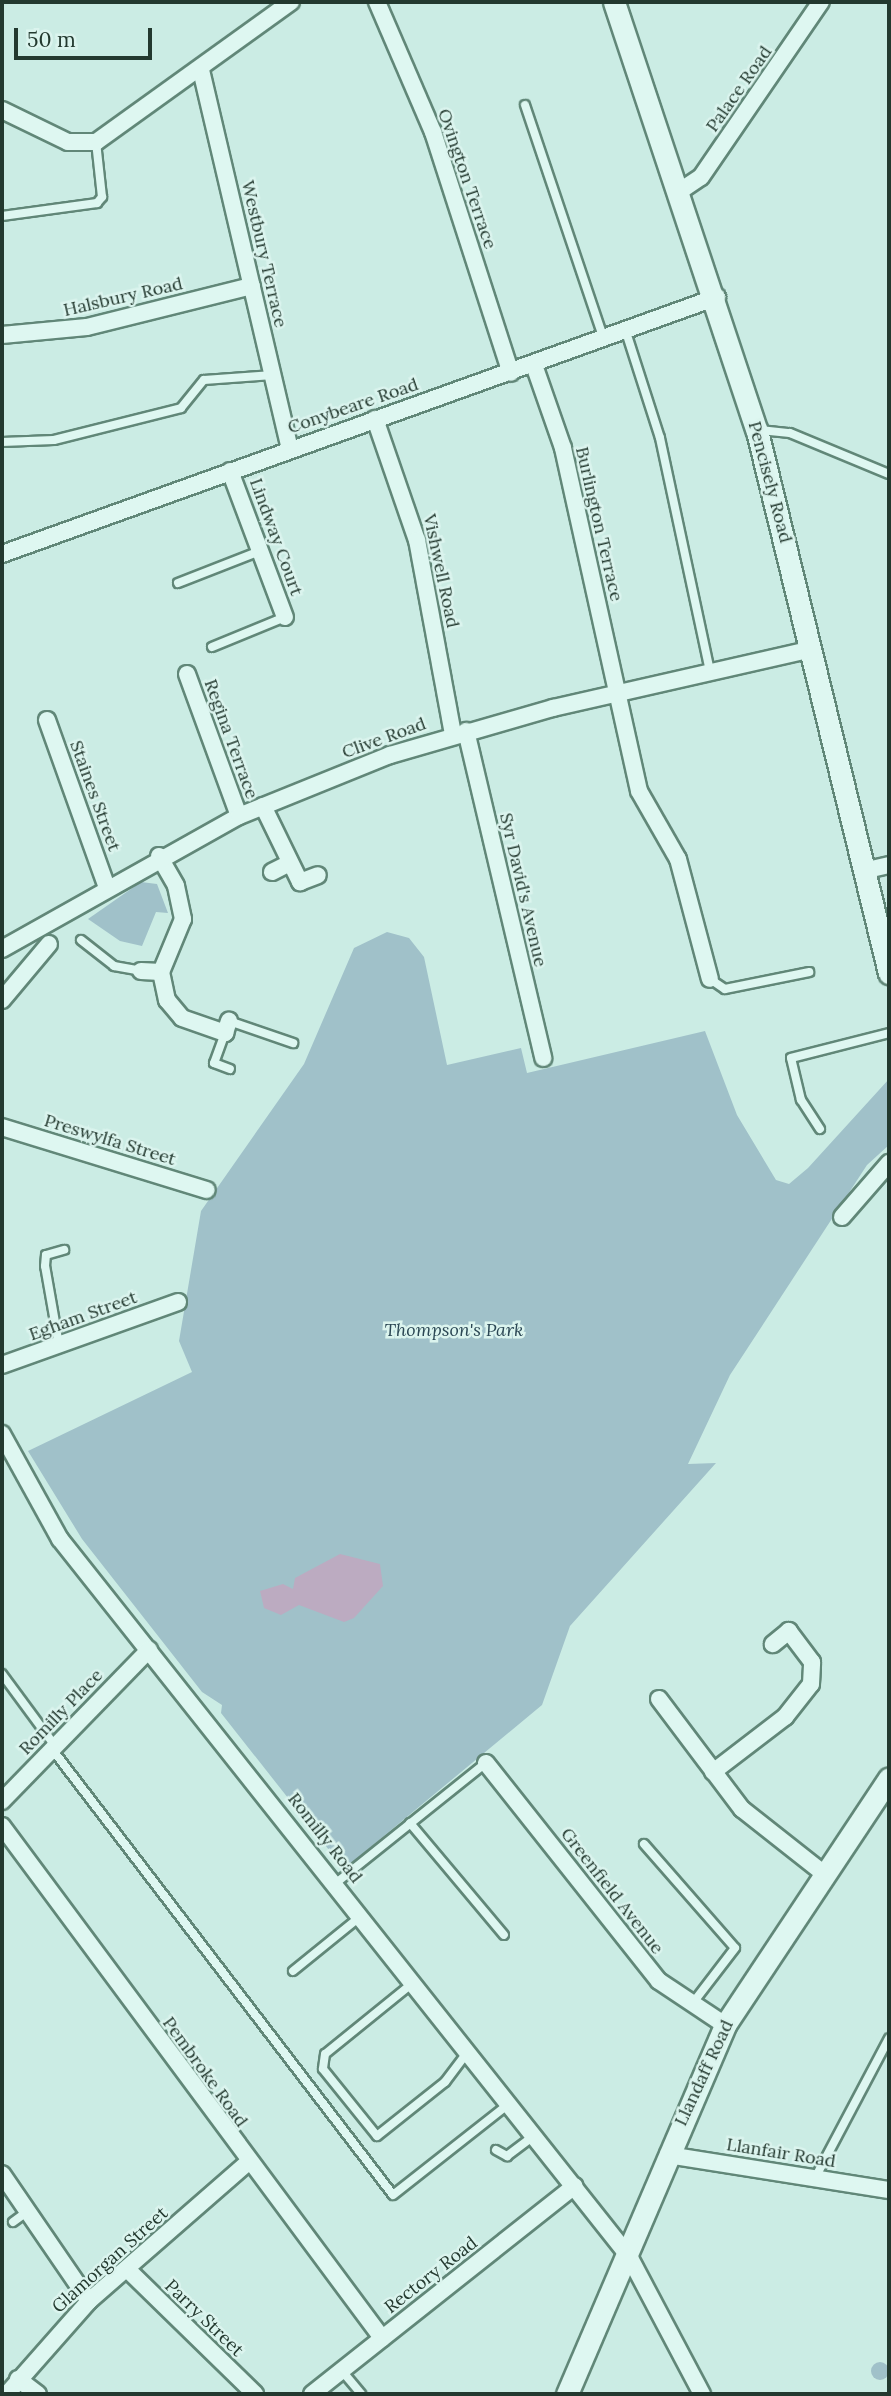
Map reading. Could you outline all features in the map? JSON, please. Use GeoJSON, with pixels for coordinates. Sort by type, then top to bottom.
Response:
{"type":"FeatureCollection","features":[{"type":"Feature","properties":{"kind":"main road","name":"Pencisely Road"},"geometry":{"type":"LineString","coordinates":[[614,2],[717,297],[757,431],[889,973]]}},
{"type":"Feature","properties":{"kind":"main road","name":"Llandaff Road"},"geometry":{"type":"LineString","coordinates":[[567,2394],[630,2258],[668,2155],[725,2025],[889,1778]]}},
{"type":"Feature","properties":{"kind":"street"},"geometry":{"type":"LineString","coordinates":[[2,110],[68,142],[96,142],[201,70],[291,2]]}},
{"type":"Feature","properties":{"kind":"street","name":"Ovington Terrace"},"geometry":{"type":"LineString","coordinates":[[377,2],[433,132],[511,373]]}},
{"type":"Feature","properties":{"kind":"street","name":"Palace Road"},"geometry":{"type":"LineString","coordinates":[[680,191],[701,177],[821,2]]}},
{"type":"Feature","properties":{"kind":"street","name":"Westbury Terrace"},"geometry":{"type":"LineString","coordinates":[[201,70],[290,448]]}},
{"type":"Feature","properties":{"kind":"street","name":"Halsbury Road"},"geometry":{"type":"LineString","coordinates":[[2,335],[87,327],[252,286]]}},
{"type":"Feature","properties":{"kind":"street","name":"Conybeare Road"},"geometry":{"type":"LineString","coordinates":[[2,554],[290,448],[534,365],[717,297]]}},
{"type":"Feature","properties":{"kind":"street","name":"Burlington Terrace"},"geometry":{"type":"LineString","coordinates":[[534,365],[563,449],[639,791],[678,859],[710,979]]}},
{"type":"Feature","properties":{"kind":"street","name":"Vishwell Road"},"geometry":{"type":"LineString","coordinates":[[375,419],[417,540],[460,733]]}},
{"type":"Feature","properties":{"kind":"street","name":"Lindway Court"},"geometry":{"type":"LineString","coordinates":[[230,471],[285,617]]}},
{"type":"Feature","properties":{"kind":"street","name":"Clive Road"},"geometry":{"type":"LineString","coordinates":[[2,948],[106,885],[239,816],[460,733],[812,649]]}},
{"type":"Feature","properties":{"kind":"street","name":"Regina Terrace"},"geometry":{"type":"LineString","coordinates":[[187,674],[239,816]]}},
{"type":"Feature","properties":{"kind":"street","name":"Staines Street"},"geometry":{"type":"LineString","coordinates":[[47,720],[106,885]]}},
{"type":"Feature","properties":{"kind":"street","name":"Syr David's Avenue"},"geometry":{"type":"LineString","coordinates":[[460,733],[543,1058]]}},
{"type":"Feature","properties":{"kind":"street"},"geometry":{"type":"LineString","coordinates":[[263,806],[288,864],[300,882],[318,874]]}},
{"type":"Feature","properties":{"kind":"street"},"geometry":{"type":"LineString","coordinates":[[159,856],[176,886],[183,919],[161,972],[173,1010],[227,1027]]}},
{"type":"Feature","properties":{"kind":"street"},"geometry":{"type":"LineString","coordinates":[[272,872],[288,864]]}},
{"type":"Feature","properties":{"kind":"street"},"geometry":{"type":"LineString","coordinates":[[863,871],[889,864]]}},
{"type":"Feature","properties":{"kind":"street"},"geometry":{"type":"LineString","coordinates":[[2,1000],[48,944]]}},
{"type":"Feature","properties":{"kind":"street"},"geometry":{"type":"LineString","coordinates":[[141,971],[161,972]]}},
{"type":"Feature","properties":{"kind":"street","name":"Preswylfa Street"},"geometry":{"type":"LineString","coordinates":[[2,1128],[208,1190]]}},
{"type":"Feature","properties":{"kind":"street"},"geometry":{"type":"LineString","coordinates":[[842,1217],[889,1163]]}},
{"type":"Feature","properties":{"kind":"street","name":"Egham Street"},"geometry":{"type":"LineString","coordinates":[[2,1365],[178,1302]]}},
{"type":"Feature","properties":{"kind":"street","name":"Romilly Road"},"geometry":{"type":"LineString","coordinates":[[2,1434],[60,1539],[362,1915],[630,2258],[702,2394]]}},
{"type":"Feature","properties":{"kind":"street"},"geometry":{"type":"LineString","coordinates":[[713,1772],[785,1717],[811,1684],[812,1662],[789,1632],[772,1644]]}},
{"type":"Feature","properties":{"kind":"street","name":"Romilly Place"},"geometry":{"type":"LineString","coordinates":[[2,1801],[149,1650]]}},
{"type":"Feature","properties":{"kind":"street"},"geometry":{"type":"LineString","coordinates":[[659,1699],[742,1809],[823,1874]]}},
{"type":"Feature","properties":{"kind":"street","name":"Greenfield Avenue"},"geometry":{"type":"LineString","coordinates":[[486,1763],[659,1981],[690,2006],[725,2025]]}},
{"type":"Feature","properties":{"kind":"street","name":"Pembroke Road"},"geometry":{"type":"LineString","coordinates":[[2,1826],[247,2163],[382,2338]]}},
{"type":"Feature","properties":{"kind":"street","name":"Llanfair Road"},"geometry":{"type":"LineString","coordinates":[[668,2155],[889,2190]]}},
{"type":"Feature","properties":{"kind":"street","name":"Glamorgan Street"},"geometry":{"type":"LineString","coordinates":[[7,2394],[89,2301],[247,2163]]}},
{"type":"Feature","properties":{"kind":"street"},"geometry":{"type":"LineString","coordinates":[[2,2174],[89,2301]]}},
{"type":"Feature","properties":{"kind":"street","name":"Rectory Road"},"geometry":{"type":"LineString","coordinates":[[312,2394],[574,2186]]}},
{"type":"Feature","properties":{"kind":"street","name":"Parry Street"},"geometry":{"type":"LineString","coordinates":[[127,2269],[254,2394]]}},
{"type":"Feature","properties":{"kind":"street"},"geometry":{"type":"LineString","coordinates":[[18,2379],[38,2394]]}},
{"type":"Feature","properties":{"kind":"lane"},"geometry":{"type":"LineString","coordinates":[[525,104],[604,340]]}},
{"type":"Feature","properties":{"kind":"lane"},"geometry":{"type":"LineString","coordinates":[[2,216],[97,203],[102,197],[96,142]]}},
{"type":"Feature","properties":{"kind":"lane"},"geometry":{"type":"LineString","coordinates":[[626,332],[660,438],[710,672]]}},
{"type":"Feature","properties":{"kind":"lane"},"geometry":{"type":"LineString","coordinates":[[2,442],[54,440],[181,408],[204,380],[273,375]]}},
{"type":"Feature","properties":{"kind":"lane"},"geometry":{"type":"LineString","coordinates":[[757,431],[790,433],[889,474]]}},
{"type":"Feature","properties":{"kind":"lane"},"geometry":{"type":"LineString","coordinates":[[178,583],[262,550]]}},
{"type":"Feature","properties":{"kind":"lane"},"geometry":{"type":"LineString","coordinates":[[212,647],[285,617]]}},
{"type":"Feature","properties":{"kind":"lane"},"geometry":{"type":"LineString","coordinates":[[81,940],[114,966],[141,971]]}},
{"type":"Feature","properties":{"kind":"lane"},"geometry":{"type":"LineString","coordinates":[[710,979],[725,989],[809,972]]}},
{"type":"Feature","properties":{"kind":"lane"},"geometry":{"type":"LineString","coordinates":[[230,1069],[214,1063],[227,1027],[293,1042]]}},
{"type":"Feature","properties":{"kind":"lane"},"geometry":{"type":"LineString","coordinates":[[820,1129],[801,1100],[790,1058],[889,1033]]}},
{"type":"Feature","properties":{"kind":"lane"},"geometry":{"type":"LineString","coordinates":[[59,1345],[45,1266],[46,1255],[64,1250]]}},
{"type":"Feature","properties":{"kind":"lane"},"geometry":{"type":"LineString","coordinates":[[2,1674],[53,1748],[393,2195],[510,2103]]}},
{"type":"Feature","properties":{"kind":"lane"},"geometry":{"type":"LineString","coordinates":[[336,1883],[486,1763]]}},
{"type":"Feature","properties":{"kind":"lane"},"geometry":{"type":"LineString","coordinates":[[410,1823],[504,1936]]}},
{"type":"Feature","properties":{"kind":"lane"},"geometry":{"type":"LineString","coordinates":[[644,1844],[735,1948],[690,2006]]}},
{"type":"Feature","properties":{"kind":"lane"},"geometry":{"type":"LineString","coordinates":[[293,1971],[362,1915]]}},
{"type":"Feature","properties":{"kind":"lane"},"geometry":{"type":"LineString","coordinates":[[414,1982],[325,2054],[323,2069],[377,2136],[445,2082],[468,2051]]}},
{"type":"Feature","properties":{"kind":"lane"},"geometry":{"type":"LineString","coordinates":[[815,2179],[889,2038]]}},
{"type":"Feature","properties":{"kind":"lane"},"geometry":{"type":"LineString","coordinates":[[496,2150],[507,2156],[535,2135]]}},
{"type":"Feature","properties":{"kind":"lane"},"geometry":{"type":"LineString","coordinates":[[13,2222],[28,2211]]}},
{"type":"Feature","properties":{"kind":"lane"},"geometry":{"type":"LineString","coordinates":[[342,2371],[361,2394]]}},
{"type":"Feature","properties":{"kind":"green space"},"geometry":{"type":"Polygon","coordinates":[[[141,882],[157,884],[168,913],[156,912],[142,946],[120,941],[88,919],[141,882]]]}},
{"type":"Feature","properties":{"kind":"green space","name":"Thompson's Park"},"geometry":{"type":"Polygon","coordinates":[[[387,932],[409,938],[424,957],[447,1065],[521,1048],[527,1073],[705,1031],[737,1115],[776,1180],[789,1184],[808,1168],[889,1079],[889,1145],[867,1165],[730,1375],[688,1464],[716,1463],[570,1626],[542,1705],[344,1869],[221,1713],[222,1705],[202,1692],[82,1539],[28,1451],[192,1372],[179,1341],[201,1211],[304,1064],[354,948],[387,932]]]}},
{"type":"Feature","properties":{"kind":"green space"},"geometry":{"type":"Polygon","coordinates":[[[880,2362],[886,2365],[889,2371],[886,2377],[880,2380],[874,2377],[871,2371],[874,2365],[880,2362]]]}},
{"type":"Feature","properties":{"kind":"shaded area"},"geometry":{"type":"Polygon","coordinates":[[[340,1554],[380,1564],[383,1586],[354,1618],[344,1622],[299,1605],[281,1615],[264,1608],[260,1591],[283,1584],[293,1589],[295,1578],[340,1554]]]}}]}
